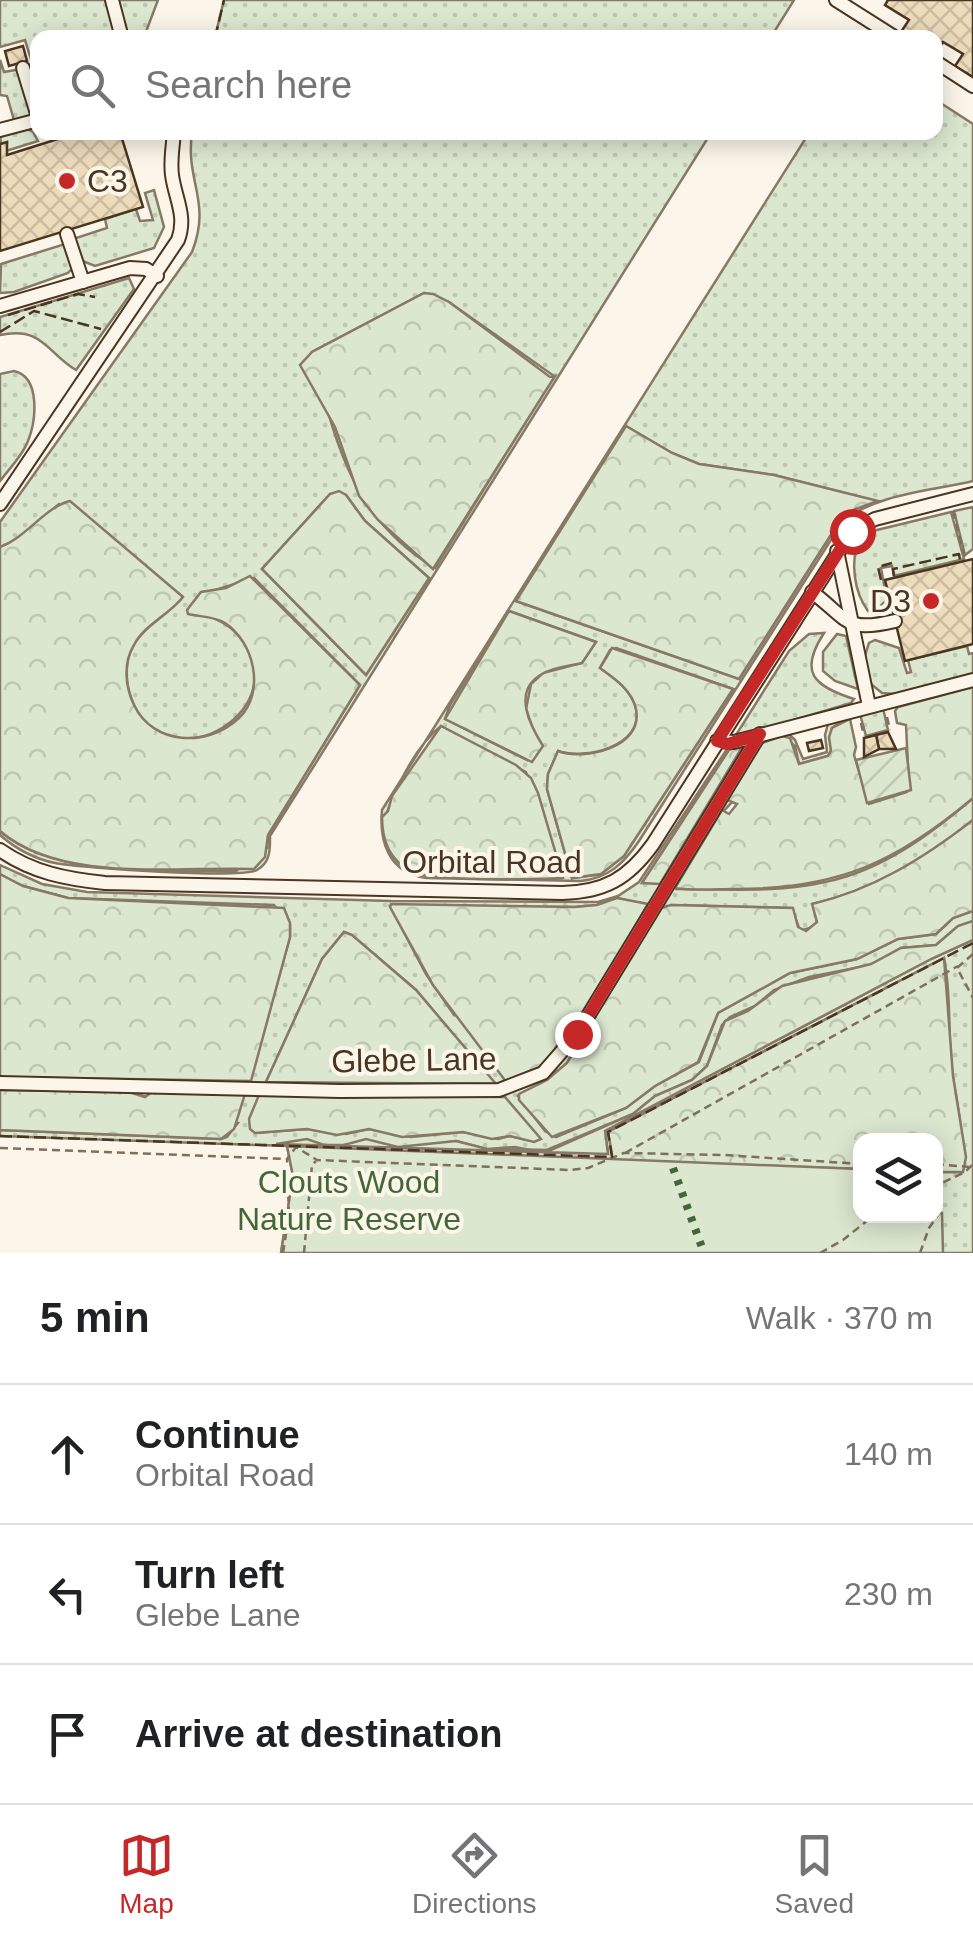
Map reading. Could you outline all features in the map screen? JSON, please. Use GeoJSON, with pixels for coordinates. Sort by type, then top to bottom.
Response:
{"type":"FeatureCollection","features":[{"type":"Feature","properties":{"kind":"lane"},"geometry":{"type":"LineString","coordinates":[[112,0],[120,30]]}},
{"type":"Feature","properties":{"kind":"lane"},"geometry":{"type":"LineString","coordinates":[[836,0],[883,30]]}},
{"type":"Feature","properties":{"kind":"lane"},"geometry":{"type":"LineString","coordinates":[[943,67],[973,86]]}},
{"type":"Feature","properties":{"kind":"lane"},"geometry":{"type":"LineString","coordinates":[[24,68],[30,89]]}},
{"type":"Feature","properties":{"kind":"lane"},"geometry":{"type":"LineString","coordinates":[[0,130],[30,121]]}},
{"type":"Feature","properties":{"kind":"lane"},"geometry":{"type":"LineString","coordinates":[[0,504],[156,276],[182,228],[182,212],[172,176],[174,140]]}},
{"type":"Feature","properties":{"kind":"lane"},"geometry":{"type":"LineString","coordinates":[[67,234],[83,282]]}},
{"type":"Feature","properties":{"kind":"lane"},"geometry":{"type":"LineString","coordinates":[[0,306],[130,268],[138,267],[156,276]]}},
{"type":"Feature","properties":{"kind":"lane","name":"Orbital Road"},"geometry":{"type":"LineString","coordinates":[[0,850],[30,868],[78,880],[297,881],[562,893],[590,892],[613,885],[642,859],[845,538],[862,523],[973,494]]}},
{"type":"Feature","properties":{"kind":"lane"},"geometry":{"type":"LineString","coordinates":[[837,551],[869,706]]}},
{"type":"Feature","properties":{"kind":"lane"},"geometry":{"type":"LineString","coordinates":[[812,592],[862,628],[895,621]]}},
{"type":"Feature","properties":{"kind":"lane"},"geometry":{"type":"LineString","coordinates":[[717,741],[728,744],[973,680]]}},
{"type":"Feature","properties":{"kind":"lane","name":"Glebe Lane"},"geometry":{"type":"LineString","coordinates":[[0,1083],[340,1091],[488,1090],[522,1084],[552,1066],[577,1034],[760,734]]}},
{"type":"Feature","properties":{"kind":"path"},"geometry":{"type":"LineString","coordinates":[[950,500],[965,558]]}},
{"type":"Feature","properties":{"kind":"path"},"geometry":{"type":"LineString","coordinates":[[282,1253],[289,1215],[287,1159],[296,1147],[317,1160],[588,1168],[624,1153],[973,954]]}},
{"type":"Feature","properties":{"kind":"path"},"geometry":{"type":"LineString","coordinates":[[958,966],[973,998]]}},
{"type":"Feature","properties":{"kind":"path"},"geometry":{"type":"LineString","coordinates":[[0,1148],[287,1159]]}},
{"type":"Feature","properties":{"kind":"path"},"geometry":{"type":"LineString","coordinates":[[624,1153],[853,1164]]}},
{"type":"Feature","properties":{"kind":"path"},"geometry":{"type":"LineString","coordinates":[[304,1253],[312,1166],[317,1160]]}},
{"type":"Feature","properties":{"kind":"path"},"geometry":{"type":"LineString","coordinates":[[943,1164],[972,1165]]}},
{"type":"Feature","properties":{"kind":"path"},"geometry":{"type":"LineString","coordinates":[[943,1182],[972,1165]]}},
{"type":"Feature","properties":{"kind":"path"},"geometry":{"type":"LineString","coordinates":[[820,1253],[864,1223]]}},
{"type":"Feature","properties":{"kind":"path"},"geometry":{"type":"LineString","coordinates":[[920,1253],[934,1223]]}},
{"type":"Feature","properties":{"kind":"green space"},"geometry":{"type":"Polygon","coordinates":[[[0,0],[107,0],[115,30],[30,30],[30,56],[25,40],[0,47],[0,0]]]}},
{"type":"Feature","properties":{"kind":"green space"},"geometry":{"type":"Polygon","coordinates":[[[118,0],[158,0],[147,30],[124,30],[118,0]]]}},
{"type":"Feature","properties":{"kind":"green space"},"geometry":{"type":"Polygon","coordinates":[[[224,0],[794,0],[775,30],[217,30],[224,0]]]}},
{"type":"Feature","properties":{"kind":"green space"},"geometry":{"type":"Polygon","coordinates":[[[0,60],[4,72],[21,69],[30,116],[14,120],[7,96],[0,95],[0,60]]]}},
{"type":"Feature","properties":{"kind":"green space"},"geometry":{"type":"Polygon","coordinates":[[[943,105],[973,124],[973,481],[888,499],[843,521],[639,841],[615,868],[600,877],[581,881],[426,878],[403,870],[385,844],[382,810],[403,777],[384,828],[392,854],[405,867],[442,877],[561,878],[526,772],[441,726],[424,743],[805,140],[943,140],[943,105]],[[626,426],[516,601],[739,679],[841,519],[876,501],[774,475],[699,464],[626,426]],[[509,611],[445,719],[527,760],[535,735],[526,709],[531,684],[543,673],[582,663],[596,642],[509,611]],[[616,648],[610,650],[600,668],[622,685],[634,702],[636,722],[631,733],[610,748],[596,752],[558,751],[548,774],[547,789],[572,878],[601,874],[624,856],[733,689],[616,648]]]}},
{"type":"Feature","properties":{"kind":"green space"},"geometry":{"type":"Polygon","coordinates":[[[25,128],[30,130],[30,140],[38,141],[6,151],[7,143],[1,144],[0,135],[25,128]]]}},
{"type":"Feature","properties":{"kind":"green space"},"geometry":{"type":"Polygon","coordinates":[[[192,140],[707,140],[270,836],[265,863],[257,870],[245,872],[193,873],[126,870],[55,863],[19,849],[0,831],[23,846],[80,864],[145,870],[236,871],[267,848],[268,835],[360,685],[254,578],[211,592],[190,606],[231,628],[253,661],[253,687],[242,711],[222,728],[197,738],[171,737],[148,725],[131,698],[127,671],[130,651],[138,638],[182,596],[59,504],[17,540],[0,547],[0,522],[192,252],[199,205],[192,140]],[[424,293],[312,352],[339,446],[365,501],[384,526],[435,568],[554,376],[449,302],[424,293]],[[330,494],[262,569],[366,675],[429,578],[365,521],[346,495],[330,494]]]}},
{"type":"Feature","properties":{"kind":"green space"},"geometry":{"type":"Polygon","coordinates":[[[154,190],[164,227],[154,248],[95,266],[80,260],[73,239],[107,228],[105,219],[136,209],[140,221],[153,220],[145,193],[154,190]]]}},
{"type":"Feature","properties":{"kind":"green space"},"geometry":{"type":"Polygon","coordinates":[[[65,244],[72,269],[68,273],[0,293],[1,264],[65,244]]]}},
{"type":"Feature","properties":{"kind":"green space"},"geometry":{"type":"Polygon","coordinates":[[[129,278],[134,289],[76,370],[35,338],[26,334],[0,335],[0,317],[129,278]]]}},
{"type":"Feature","properties":{"kind":"green space"},"geometry":{"type":"Polygon","coordinates":[[[424,293],[449,302],[550,377],[555,376],[433,569],[378,520],[359,496],[335,427],[300,365],[312,352],[424,293]]]}},
{"type":"Feature","properties":{"kind":"green space"},"geometry":{"type":"Polygon","coordinates":[[[14,371],[29,382],[34,401],[33,422],[26,446],[0,481],[0,374],[14,371]]]}},
{"type":"Feature","properties":{"kind":"green space"},"geometry":{"type":"Polygon","coordinates":[[[626,426],[699,464],[774,475],[878,501],[841,519],[739,679],[516,601],[626,426]]]}},
{"type":"Feature","properties":{"kind":"green space"},"geometry":{"type":"Polygon","coordinates":[[[339,491],[365,521],[429,578],[366,675],[262,569],[330,494],[339,491]]]}},
{"type":"Feature","properties":{"kind":"green space"},"geometry":{"type":"Polygon","coordinates":[[[70,501],[183,597],[144,632],[128,659],[131,698],[154,728],[167,735],[197,738],[226,728],[247,707],[254,682],[243,642],[225,623],[188,614],[187,610],[201,592],[226,588],[250,576],[360,685],[268,835],[265,857],[254,869],[88,866],[26,848],[0,831],[0,547],[52,509],[70,501]]]}},
{"type":"Feature","properties":{"kind":"green space"},"geometry":{"type":"Polygon","coordinates":[[[973,507],[973,549],[965,555],[954,511],[973,507]]]}},
{"type":"Feature","properties":{"kind":"green space"},"geometry":{"type":"Polygon","coordinates":[[[951,512],[964,559],[894,576],[892,566],[881,568],[887,600],[874,612],[868,611],[855,577],[859,540],[877,530],[951,512]]]}},
{"type":"Feature","properties":{"kind":"green space"},"geometry":{"type":"Polygon","coordinates":[[[509,611],[596,642],[582,663],[546,672],[527,690],[526,709],[543,746],[532,762],[445,719],[509,611]]]}},
{"type":"Feature","properties":{"kind":"green space"},"geometry":{"type":"Polygon","coordinates":[[[824,633],[812,658],[814,676],[829,689],[854,699],[851,703],[734,738],[789,651],[809,634],[824,633]]]}},
{"type":"Feature","properties":{"kind":"green space"},"geometry":{"type":"Polygon","coordinates":[[[837,634],[846,636],[858,689],[835,681],[823,671],[823,652],[837,634]]]}},
{"type":"Feature","properties":{"kind":"green space"},"geometry":{"type":"Polygon","coordinates":[[[875,640],[899,648],[907,673],[911,672],[908,660],[967,646],[969,654],[973,653],[973,675],[896,694],[882,693],[871,684],[864,659],[869,643],[875,640]]]}},
{"type":"Feature","properties":{"kind":"green space"},"geometry":{"type":"Polygon","coordinates":[[[612,648],[733,689],[624,856],[601,874],[572,878],[547,789],[548,774],[558,751],[596,752],[621,742],[631,733],[636,722],[634,702],[622,685],[600,668],[612,648]]]}},
{"type":"Feature","properties":{"kind":"green space"},"geometry":{"type":"Polygon","coordinates":[[[973,687],[973,798],[918,840],[864,868],[805,884],[675,888],[722,810],[729,814],[737,804],[727,800],[762,743],[782,736],[790,738],[799,764],[828,756],[832,728],[850,719],[854,755],[869,804],[907,792],[909,787],[906,725],[897,723],[898,707],[973,687]]]}},
{"type":"Feature","properties":{"kind":"green space"},"geometry":{"type":"Polygon","coordinates":[[[883,708],[888,730],[866,736],[860,714],[883,708]]]}},
{"type":"Feature","properties":{"kind":"green space","name":"Clouts Wood Nature Reserve"},"geometry":{"type":"Polygon","coordinates":[[[850,716],[832,728],[828,756],[799,764],[795,746],[782,736],[762,743],[733,801],[708,828],[677,889],[770,889],[825,882],[885,860],[940,825],[973,798],[973,820],[898,871],[813,904],[817,922],[800,931],[792,908],[671,905],[620,973],[567,1063],[518,1096],[545,1131],[556,1137],[626,1108],[655,1086],[699,1062],[718,1013],[790,973],[857,959],[898,939],[936,934],[953,918],[973,911],[973,921],[958,926],[936,945],[901,948],[871,965],[809,977],[774,990],[722,1025],[707,1066],[692,1080],[655,1096],[633,1114],[542,1152],[608,1153],[605,1131],[973,940],[973,1253],[281,1253],[293,1176],[287,1146],[0,1136],[0,1130],[221,1139],[238,1123],[129,1092],[0,1090],[0,1086],[478,1094],[535,1081],[764,739],[789,734],[803,759],[827,752],[828,724],[850,716]],[[944,958],[608,1132],[614,1160],[853,1169],[853,1223],[943,1223],[943,1172],[962,1172],[963,1160],[951,1062],[944,958]],[[406,1095],[255,1133],[307,1129],[346,1134],[369,1129],[411,1137],[463,1132],[527,1140],[505,1097],[406,1095]],[[456,1141],[406,1148],[540,1152],[515,1147],[487,1149],[456,1141]]]}},
{"type":"Feature","properties":{"kind":"green space"},"geometry":{"type":"Polygon","coordinates":[[[441,726],[516,765],[531,778],[563,878],[439,877],[409,870],[396,860],[385,841],[382,817],[392,796],[441,726]]]}},
{"type":"Feature","properties":{"kind":"green space"},"geometry":{"type":"Polygon","coordinates":[[[748,742],[576,1032],[510,1085],[374,1088],[0,1077],[250,1081],[290,937],[290,924],[274,905],[68,898],[7,879],[0,874],[0,865],[42,884],[87,892],[391,901],[598,902],[618,896],[639,882],[727,749],[748,742]],[[744,744],[729,750],[642,883],[739,753],[744,744]],[[617,898],[597,905],[390,906],[426,974],[454,1015],[615,962],[648,905],[617,898]],[[344,932],[322,959],[266,1082],[495,1084],[416,990],[352,935],[344,932]]]}},
{"type":"Feature","properties":{"kind":"green space"},"geometry":{"type":"Polygon","coordinates":[[[744,744],[660,884],[642,883],[729,750],[744,744]]]}},
{"type":"Feature","properties":{"kind":"green space"},"geometry":{"type":"Polygon","coordinates":[[[906,748],[911,790],[867,803],[856,760],[906,748]]]}},
{"type":"Feature","properties":{"kind":"green space"},"geometry":{"type":"Polygon","coordinates":[[[973,820],[973,911],[953,918],[936,934],[898,939],[857,959],[790,973],[718,1013],[698,1062],[626,1108],[552,1137],[519,1100],[519,1094],[547,1080],[567,1063],[661,908],[793,908],[798,927],[806,931],[817,922],[812,904],[897,871],[973,820]]]}},
{"type":"Feature","properties":{"kind":"green space"},"geometry":{"type":"Polygon","coordinates":[[[0,874],[23,886],[68,898],[284,908],[290,937],[251,1081],[0,1077],[0,874]]]}},
{"type":"Feature","properties":{"kind":"green space"},"geometry":{"type":"Polygon","coordinates":[[[617,898],[648,904],[574,1030],[541,1068],[507,1083],[433,985],[390,907],[575,907],[617,898]]]}},
{"type":"Feature","properties":{"kind":"green space"},"geometry":{"type":"Polygon","coordinates":[[[973,921],[973,940],[605,1131],[608,1154],[276,1144],[307,1139],[324,1145],[344,1145],[366,1139],[398,1147],[456,1141],[487,1149],[551,1150],[633,1114],[655,1096],[692,1080],[707,1066],[725,1021],[748,1011],[782,986],[871,964],[901,948],[936,945],[958,926],[973,921]]]}},
{"type":"Feature","properties":{"kind":"green space"},"geometry":{"type":"Polygon","coordinates":[[[344,932],[416,990],[496,1084],[266,1082],[322,959],[344,932]]]}},
{"type":"Feature","properties":{"kind":"green space"},"geometry":{"type":"Polygon","coordinates":[[[944,958],[953,1076],[966,1157],[963,1172],[943,1172],[943,1133],[853,1133],[853,1169],[613,1160],[608,1132],[944,958]]]}},
{"type":"Feature","properties":{"kind":"green space"},"geometry":{"type":"Polygon","coordinates":[[[0,1090],[129,1092],[145,1097],[152,1092],[245,1094],[234,1129],[221,1139],[0,1130],[0,1090]]]}},
{"type":"Feature","properties":{"kind":"green space"},"geometry":{"type":"Polygon","coordinates":[[[259,1095],[505,1097],[541,1139],[492,1139],[463,1132],[402,1137],[369,1129],[337,1135],[307,1129],[255,1133],[250,1129],[249,1119],[259,1095]]]}},
{"type":"Feature","properties":{"kind":"green space","name":"Clouts Wood Nature Reserve"},"geometry":{"type":"Polygon","coordinates":[[[287,1146],[853,1169],[853,1223],[942,1223],[943,1253],[281,1253],[293,1176],[287,1146]]]}},
{"type":"Feature","properties":{"kind":"building"},"geometry":{"type":"Polygon","coordinates":[[[888,0],[973,0],[973,77],[955,66],[963,54],[943,42],[943,30],[902,30],[909,20],[885,5],[888,0]]]}},
{"type":"Feature","properties":{"kind":"building"},"geometry":{"type":"Polygon","coordinates":[[[23,46],[27,61],[9,66],[5,51],[23,46]]]}},
{"type":"Feature","properties":{"kind":"building","name":"C3"},"geometry":{"type":"Polygon","coordinates":[[[55,140],[122,140],[143,207],[0,251],[0,144],[7,142],[7,155],[55,140]]]}},
{"type":"Feature","properties":{"kind":"building","name":"D3"},"geometry":{"type":"Polygon","coordinates":[[[973,559],[973,644],[905,661],[885,580],[973,559]]]}},
{"type":"Feature","properties":{"kind":"building"},"geometry":{"type":"Polygon","coordinates":[[[888,732],[896,749],[879,749],[876,735],[888,732]]]}},
{"type":"Feature","properties":{"kind":"building"},"geometry":{"type":"Polygon","coordinates":[[[876,735],[879,749],[864,757],[864,738],[876,735]]]}},
{"type":"Feature","properties":{"kind":"building"},"geometry":{"type":"Polygon","coordinates":[[[821,740],[823,748],[809,751],[807,743],[821,740]]]}},
{"type":"Feature","properties":{"kind":"hedge"},"geometry":{"type":"LineString","coordinates":[[673,1168],[704,1253]]}},
{"type":"Feature","properties":{"kind":"fence"},"geometry":{"type":"LineString","coordinates":[[217,30],[224,0]]}},
{"type":"Feature","properties":{"kind":"fence"},"geometry":{"type":"LineString","coordinates":[[8,315],[78,294],[95,297]]}},
{"type":"Feature","properties":{"kind":"fence"},"geometry":{"type":"LineString","coordinates":[[0,332],[34,311],[101,329]]}},
{"type":"Feature","properties":{"kind":"fence"},"geometry":{"type":"LineString","coordinates":[[894,576],[893,569],[959,554],[960,560]]}},
{"type":"Feature","properties":{"kind":"fence"},"geometry":{"type":"LineString","coordinates":[[881,580],[878,567],[892,563]]}},
{"type":"Feature","properties":{"kind":"fence"},"geometry":{"type":"LineString","coordinates":[[0,1136],[612,1157],[608,1132],[973,943]]}},
{"type":"Feature","properties":{"kind":"place","name":"C3"},"geometry":{"type":"Point","coordinates":[67,181]}},
{"type":"Feature","properties":{"kind":"place","name":"D3"},"geometry":{"type":"Point","coordinates":[931,601]}},
{"type":"Feature","properties":{"kind":"route"},"geometry":{"type":"LineString","coordinates":[[577,1034],[760,734],[728,744],[717,741],[852,531]]}}]}
